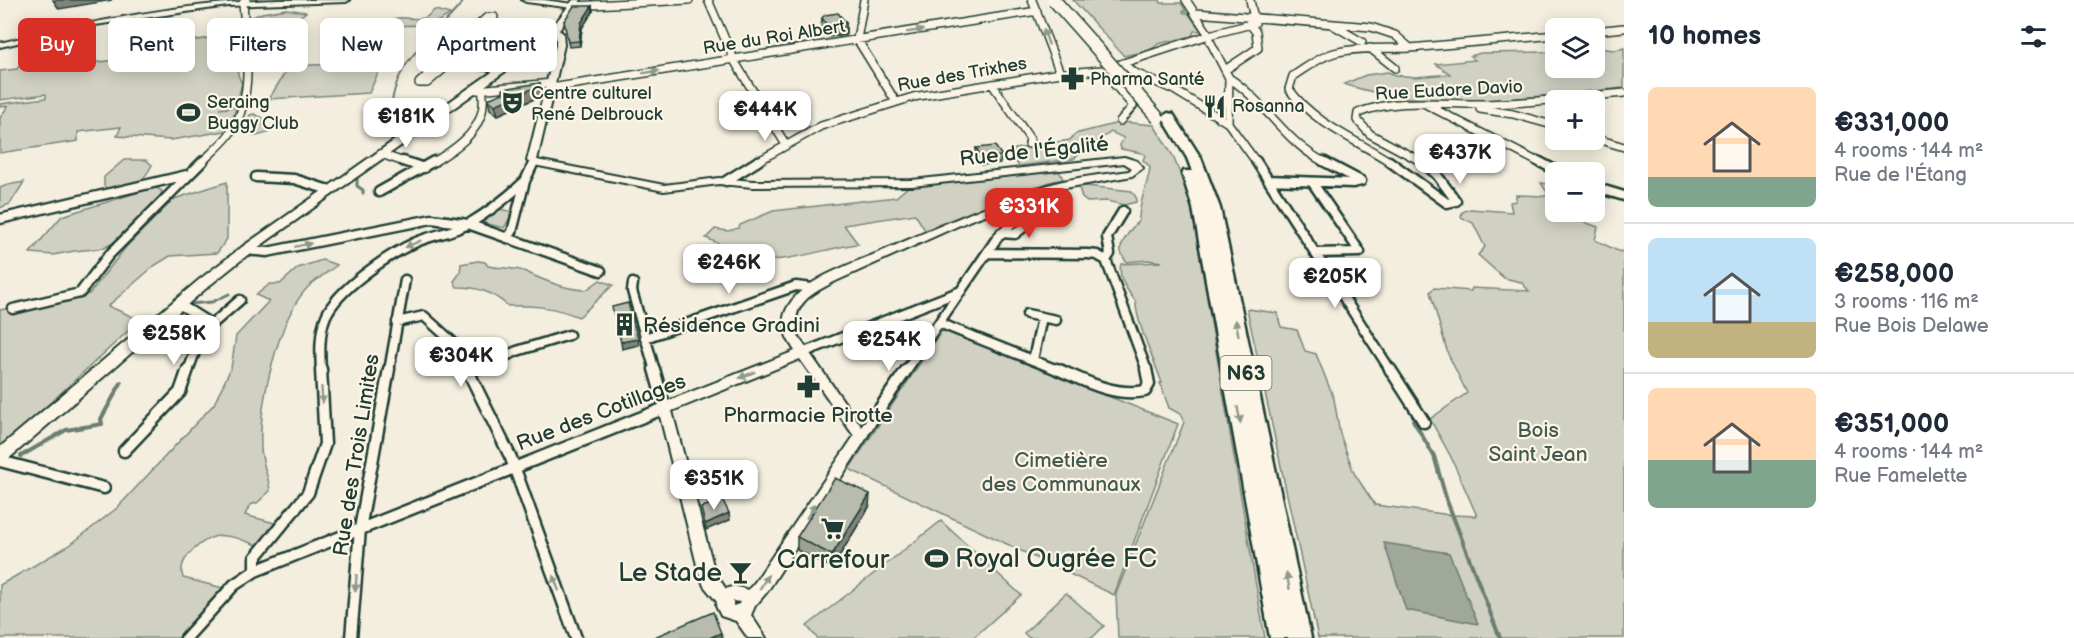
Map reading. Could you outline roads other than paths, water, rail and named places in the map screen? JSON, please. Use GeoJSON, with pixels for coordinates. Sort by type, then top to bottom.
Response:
{"type":"FeatureCollection","features":[{"type":"Feature","properties":{"kind":"highway","name":"N63"},"geometry":{"type":"LineString","coordinates":[[1054,0],[1163,117],[1182,157],[1200,207],[1281,638]]}},
{"type":"Feature","properties":{"kind":"highway","name":"N63"},"geometry":{"type":"LineString","coordinates":[[1063,0],[1163,117],[1194,158],[1213,208],[1300,638]]}},
{"type":"Feature","properties":{"kind":"main road"},"geometry":{"type":"LineString","coordinates":[[557,26],[575,3]]}},
{"type":"Feature","properties":{"kind":"main road"},"geometry":{"type":"LineString","coordinates":[[0,458],[179,303],[246,250],[329,190],[476,90],[498,72]]}},
{"type":"Feature","properties":{"kind":"street"},"geometry":{"type":"LineString","coordinates":[[0,45],[95,23],[245,2],[346,0]]}},
{"type":"Feature","properties":{"kind":"street"},"geometry":{"type":"LineString","coordinates":[[526,0],[575,3],[689,0]]}},
{"type":"Feature","properties":{"kind":"street"},"geometry":{"type":"LineString","coordinates":[[708,0],[734,59],[786,145]]}},
{"type":"Feature","properties":{"kind":"street"},"geometry":{"type":"LineString","coordinates":[[864,0],[857,39],[896,102]]}},
{"type":"Feature","properties":{"kind":"street"},"geometry":{"type":"LineString","coordinates":[[1032,0],[1060,74]]}},
{"type":"Feature","properties":{"kind":"street"},"geometry":{"type":"LineString","coordinates":[[1186,0],[1196,13],[1229,78],[1228,123]]}},
{"type":"Feature","properties":{"kind":"street"},"geometry":{"type":"LineString","coordinates":[[1225,70],[1258,48],[1256,32],[1251,20],[1250,0]]}},
{"type":"Feature","properties":{"kind":"street"},"geometry":{"type":"LineString","coordinates":[[14,309],[80,293],[108,256],[224,141],[240,114],[246,75],[245,2]]}},
{"type":"Feature","properties":{"kind":"street","name":"Rue du Roi Albert"},"geometry":{"type":"LineString","coordinates":[[476,90],[552,85],[1037,11]]}},
{"type":"Feature","properties":{"kind":"street"},"geometry":{"type":"LineString","coordinates":[[1196,13],[1251,20],[1378,28],[1395,35],[1410,48]]}},
{"type":"Feature","properties":{"kind":"street","name":"Rue des Trixhes"},"geometry":{"type":"LineString","coordinates":[[533,162],[659,188],[726,181],[820,126],[896,102],[992,84],[1101,70],[1209,38],[1251,20]]}},
{"type":"Feature","properties":{"kind":"street"},"geometry":{"type":"LineString","coordinates":[[1327,23],[1362,42]]}},
{"type":"Feature","properties":{"kind":"street"},"geometry":{"type":"LineString","coordinates":[[1605,30],[1624,28]]}},
{"type":"Feature","properties":{"kind":"street"},"geometry":{"type":"LineString","coordinates":[[557,33],[559,33],[560,41],[557,58]]}},
{"type":"Feature","properties":{"kind":"street","name":"Rue Eudore Davio"},"geometry":{"type":"LineString","coordinates":[[1545,36],[1341,52],[1320,59],[1293,76],[1289,86],[1290,91],[1342,134],[1384,158],[1447,203],[1455,203],[1451,194],[1425,164],[1370,133],[1357,120],[1358,113],[1367,109],[1424,104],[1451,105],[1624,93]]}},
{"type":"Feature","properties":{"kind":"street","name":"Rue Eudore Davio"},"geometry":{"type":"LineString","coordinates":[[1370,48],[1395,68]]}},
{"type":"Feature","properties":{"kind":"street"},"geometry":{"type":"LineString","coordinates":[[1123,63],[1131,70],[1169,87],[1228,123],[1268,180],[1424,422]]}},
{"type":"Feature","properties":{"kind":"street"},"geometry":{"type":"LineString","coordinates":[[1101,70],[1133,106],[1120,121]]}},
{"type":"Feature","properties":{"kind":"street"},"geometry":{"type":"LineString","coordinates":[[431,72],[420,84],[428,83],[440,72]]}},
{"type":"Feature","properties":{"kind":"street"},"geometry":{"type":"LineString","coordinates":[[507,238],[512,232],[525,182],[533,162],[554,72]]}},
{"type":"Feature","properties":{"kind":"street"},"geometry":{"type":"LineString","coordinates":[[1229,78],[1252,95],[1274,124],[1299,147],[1361,181],[1353,183],[1268,180]]}},
{"type":"Feature","properties":{"kind":"street"},"geometry":{"type":"LineString","coordinates":[[992,84],[1030,140],[1029,144]]}},
{"type":"Feature","properties":{"kind":"street"},"geometry":{"type":"LineString","coordinates":[[379,192],[424,168],[461,145],[473,134],[484,103],[476,90]]}},
{"type":"Feature","properties":{"kind":"street"},"geometry":{"type":"LineString","coordinates":[[1424,104],[1545,165]]}},
{"type":"Feature","properties":{"kind":"street"},"geometry":{"type":"LineString","coordinates":[[1451,105],[1502,111],[1545,123]]}},
{"type":"Feature","properties":{"kind":"street"},"geometry":{"type":"LineString","coordinates":[[1210,111],[1229,107]]}},
{"type":"Feature","properties":{"kind":"street"},"geometry":{"type":"LineString","coordinates":[[1605,141],[1624,147]]}},
{"type":"Feature","properties":{"kind":"street"},"geometry":{"type":"LineString","coordinates":[[381,154],[424,168]]}},
{"type":"Feature","properties":{"kind":"street","name":"Rue de l'Égalité"},"geometry":{"type":"LineString","coordinates":[[726,181],[753,184],[912,183],[1124,160],[1134,163],[1138,168],[1132,173],[1056,185],[967,218],[812,288],[798,300],[789,318],[789,330],[802,353],[861,436]]}},
{"type":"Feature","properties":{"kind":"street"},"geometry":{"type":"LineString","coordinates":[[0,219],[190,174]]}},
{"type":"Feature","properties":{"kind":"street"},"geometry":{"type":"LineString","coordinates":[[256,177],[294,179],[329,190]]}},
{"type":"Feature","properties":{"kind":"street"},"geometry":{"type":"LineString","coordinates":[[255,571],[255,558],[308,493],[323,452],[325,444],[320,351],[325,318],[329,308],[346,289],[387,257],[414,243],[468,224],[504,200],[525,182]]}},
{"type":"Feature","properties":{"kind":"street"},"geometry":{"type":"LineString","coordinates":[[1312,182],[1360,252],[1315,253]]}},
{"type":"Feature","properties":{"kind":"street"},"geometry":{"type":"LineString","coordinates":[[1605,190],[1624,196]]}},
{"type":"Feature","properties":{"kind":"street"},"geometry":{"type":"LineString","coordinates":[[731,608],[761,587],[861,436],[1001,233],[1038,198],[1040,194],[1038,192]]}},
{"type":"Feature","properties":{"kind":"street"},"geometry":{"type":"LineString","coordinates":[[1106,260],[1110,254],[1107,237],[1123,211]]}},
{"type":"Feature","properties":{"kind":"street"},"geometry":{"type":"LineString","coordinates":[[1001,233],[1015,234],[1039,214],[1058,216]]}},
{"type":"Feature","properties":{"kind":"street"},"geometry":{"type":"LineString","coordinates":[[246,250],[267,252],[432,219],[468,224],[601,271]]}},
{"type":"Feature","properties":{"kind":"street"},"geometry":{"type":"LineString","coordinates":[[939,323],[1115,392],[1135,394],[1148,387],[1149,377],[1106,260],[1097,255],[1088,254],[987,253]]}},
{"type":"Feature","properties":{"kind":"street","name":"Rue des Trois Limites"},"geometry":{"type":"LineString","coordinates":[[351,638],[360,529],[405,280]]}},
{"type":"Feature","properties":{"kind":"street"},"geometry":{"type":"LineString","coordinates":[[633,283],[632,291],[707,573],[714,587],[758,638]]}},
{"type":"Feature","properties":{"kind":"street"},"geometry":{"type":"LineString","coordinates":[[645,338],[796,286],[812,288]]}},
{"type":"Feature","properties":{"kind":"street","name":"Rue des Cotillages"},"geometry":{"type":"LineString","coordinates":[[186,638],[230,589],[255,571],[961,291]]}},
{"type":"Feature","properties":{"kind":"street"},"geometry":{"type":"LineString","coordinates":[[124,451],[180,392],[202,333],[240,300]]}},
{"type":"Feature","properties":{"kind":"street"},"geometry":{"type":"LineString","coordinates":[[179,303],[212,324]]}},
{"type":"Feature","properties":{"kind":"street"},"geometry":{"type":"LineString","coordinates":[[1027,314],[1056,320]]}},
{"type":"Feature","properties":{"kind":"street"},"geometry":{"type":"LineString","coordinates":[[397,322],[424,316],[455,344],[514,467],[576,638]]}},
{"type":"Feature","properties":{"kind":"street"},"geometry":{"type":"LineString","coordinates":[[1033,360],[1042,317]]}},
{"type":"Feature","properties":{"kind":"street"},"geometry":{"type":"LineString","coordinates":[[469,372],[517,351],[569,335]]}},
{"type":"Feature","properties":{"kind":"street"},"geometry":{"type":"LineString","coordinates":[[0,458],[20,468],[104,488]]}},
{"type":"Feature","properties":{"kind":"waterway"},"geometry":{"type":"LineString","coordinates":[[390,128],[391,105],[403,70],[423,44],[463,2]]}},
{"type":"Feature","properties":{"kind":"waterway"},"geometry":{"type":"LineString","coordinates":[[357,175],[357,186],[363,190],[363,193]]}},
{"type":"Feature","properties":{"kind":"waterway"},"geometry":{"type":"LineString","coordinates":[[190,304],[212,302],[229,294]]}},
{"type":"Feature","properties":{"kind":"waterway"},"geometry":{"type":"LineString","coordinates":[[135,352],[147,340]]}},
{"type":"Feature","properties":{"kind":"waterway"},"geometry":{"type":"LineString","coordinates":[[21,456],[66,430],[102,424],[101,419],[121,383]]}},
{"type":"Feature","properties":{"kind":"waterway"},"geometry":{"type":"LineString","coordinates":[[1413,420],[1434,456],[1447,501],[1500,638]]}},
{"type":"Feature","properties":{"kind":"place","name":"Pharma Santé"},"geometry":{"type":"Point","coordinates":[1072,79]}},
{"type":"Feature","properties":{"kind":"place","name":"Centre culturel René Delbrouck"},"geometry":{"type":"Point","coordinates":[513,103]}},
{"type":"Feature","properties":{"kind":"place","name":"Rosanna"},"geometry":{"type":"Point","coordinates":[1214,106]}},
{"type":"Feature","properties":{"kind":"place","name":"Seraing Buggy Club"},"geometry":{"type":"Point","coordinates":[189,112]}},
{"type":"Feature","properties":{"kind":"place","name":"Résidence Gradini"},"geometry":{"type":"Point","coordinates":[625,325]}},
{"type":"Feature","properties":{"kind":"place","name":"Pharmacie Pirotte"},"geometry":{"type":"Point","coordinates":[808,387]}},
{"type":"Feature","properties":{"kind":"place","name":"Carrefour"},"geometry":{"type":"Point","coordinates":[833,528]}},
{"type":"Feature","properties":{"kind":"place","name":"Royal Ougrée FC"},"geometry":{"type":"Point","coordinates":[937,558]}},
{"type":"Feature","properties":{"kind":"place","name":"Le Stade"},"geometry":{"type":"Point","coordinates":[740,572]}},
{"type":"Feature","properties":{"kind":"park label","name":"Bois Saint Jean"},"geometry":{"type":"Point","coordinates":[1538,442]}},
{"type":"Feature","properties":{"kind":"park label","name":"Cimetière des Communaux"},"geometry":{"type":"Point","coordinates":[1061,472]}}]}
